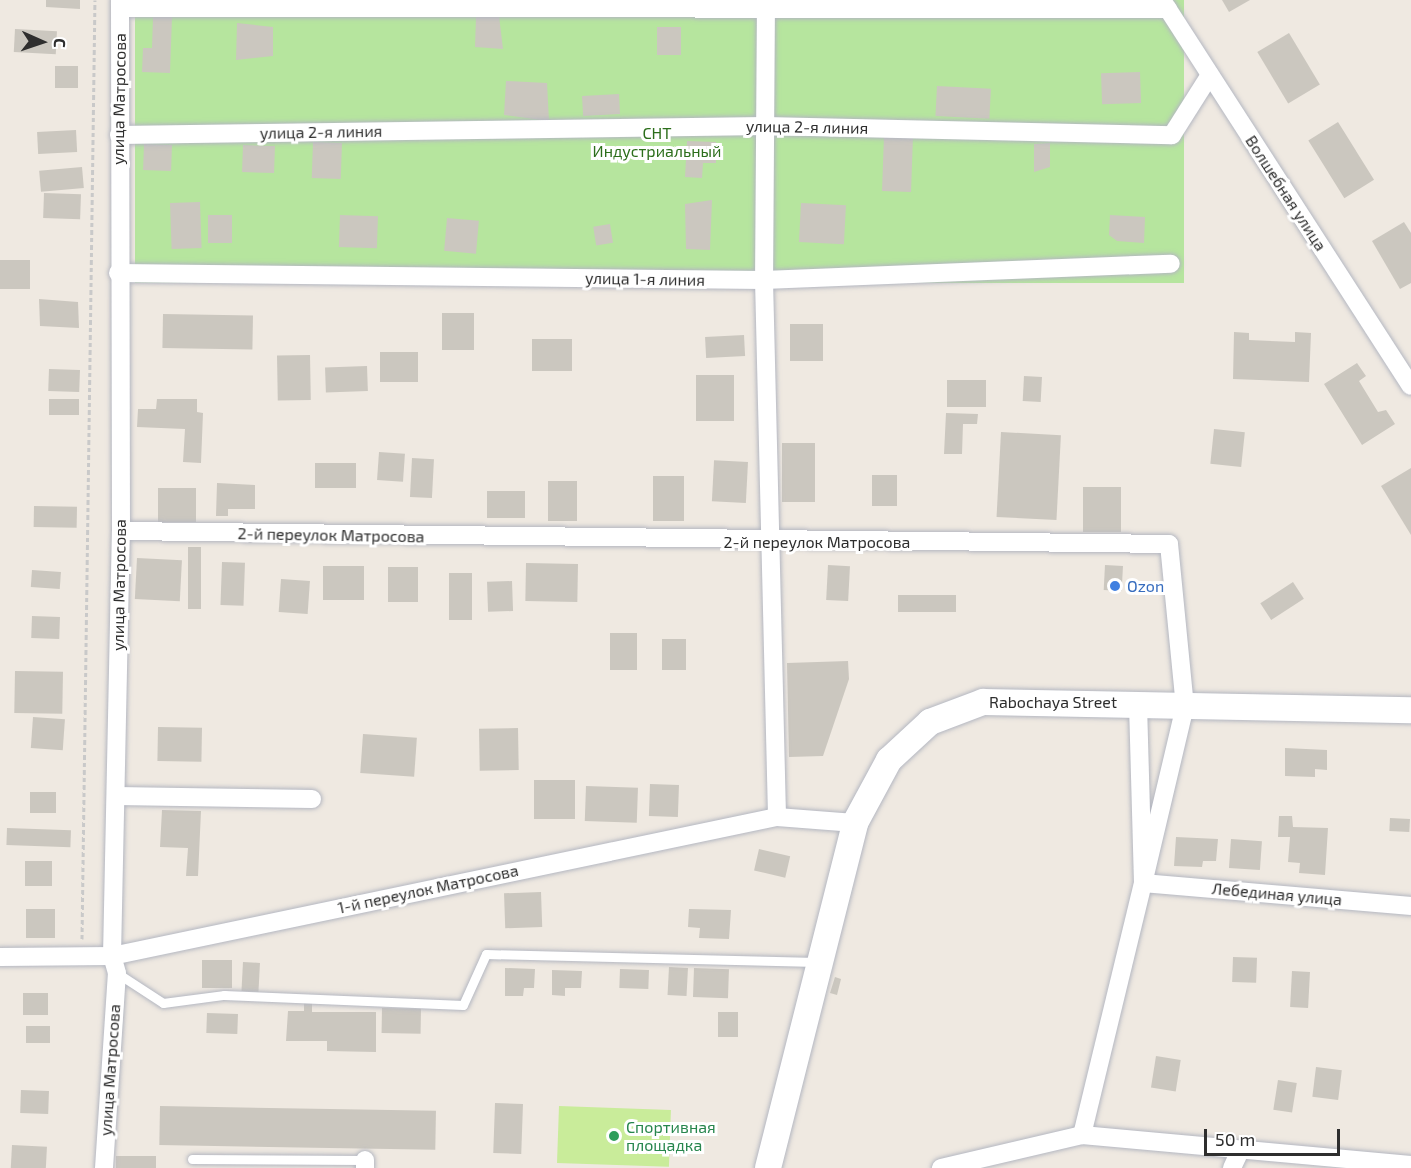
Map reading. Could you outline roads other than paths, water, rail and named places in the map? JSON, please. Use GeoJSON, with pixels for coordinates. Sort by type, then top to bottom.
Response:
{"type":"FeatureCollection","features":[{"type":"Feature","properties":{"kind":"main road","name":"Rabochaya Street"},"geometry":{"type":"LineString","coordinates":[[768,1168],[817,962],[855,823],[889,760],[930,722],[983,702],[1138,702],[1185,706],[1411,710]]}},
{"type":"Feature","properties":{"kind":"street"},"geometry":{"type":"LineString","coordinates":[[766,3],[764,280],[777,817]]}},
{"type":"Feature","properties":{"kind":"street"},"geometry":{"type":"LineString","coordinates":[[120,4],[1165,5]]}},
{"type":"Feature","properties":{"kind":"street","name":"улица Матросова"},"geometry":{"type":"LineString","coordinates":[[104,1168],[115,965],[120,531],[118,273],[120,4]]}},
{"type":"Feature","properties":{"kind":"street","name":"Волшебная улица"},"geometry":{"type":"LineString","coordinates":[[1165,5],[1411,386]]}},
{"type":"Feature","properties":{"kind":"street","name":"улица 2-я линия"},"geometry":{"type":"LineString","coordinates":[[119,135],[765,126],[1172,135],[1210,75]]}},
{"type":"Feature","properties":{"kind":"street","name":"улица 1-я линия"},"geometry":{"type":"LineString","coordinates":[[118,273],[764,280],[1171,264]]}},
{"type":"Feature","properties":{"kind":"street","name":"2-й переулок Матросова"},"geometry":{"type":"LineString","coordinates":[[120,531],[769,542],[1169,544],[1185,706],[1143,883]]}},
{"type":"Feature","properties":{"kind":"street"},"geometry":{"type":"LineString","coordinates":[[1082,1136],[1143,883],[1138,702]]}},
{"type":"Feature","properties":{"kind":"street"},"geometry":{"type":"LineString","coordinates":[[116,796],[312,799]]}},
{"type":"Feature","properties":{"kind":"street","name":"1-й переулок Матросова"},"geometry":{"type":"LineString","coordinates":[[0,957],[115,965],[777,817],[855,823]]}},
{"type":"Feature","properties":{"kind":"street","name":"Лебединая улица"},"geometry":{"type":"LineString","coordinates":[[1143,883],[1411,906]]}},
{"type":"Feature","properties":{"kind":"street"},"geometry":{"type":"LineString","coordinates":[[941,1168],[1082,1136],[1411,1165]]}},
{"type":"Feature","properties":{"kind":"street"},"geometry":{"type":"LineString","coordinates":[[1232,1168],[1240,1151]]}},
{"type":"Feature","properties":{"kind":"lane"},"geometry":{"type":"LineString","coordinates":[[115,965],[163,1003],[224,995],[463,1005],[486,954],[817,962]]}},
{"type":"Feature","properties":{"kind":"lane"},"geometry":{"type":"LineString","coordinates":[[192,1159],[365,1164]]}},
{"type":"Feature","properties":{"kind":"place","name":"Ozon"},"geometry":{"type":"Point","coordinates":[1115,586]}},
{"type":"Feature","properties":{"kind":"place","name":"Спортивная площадка"},"geometry":{"type":"Point","coordinates":[614,1136]}},
{"type":"Feature","properties":{"kind":"park label","name":"СНТ Индустриальный"},"geometry":{"type":"Point","coordinates":[657,142]}}]}
